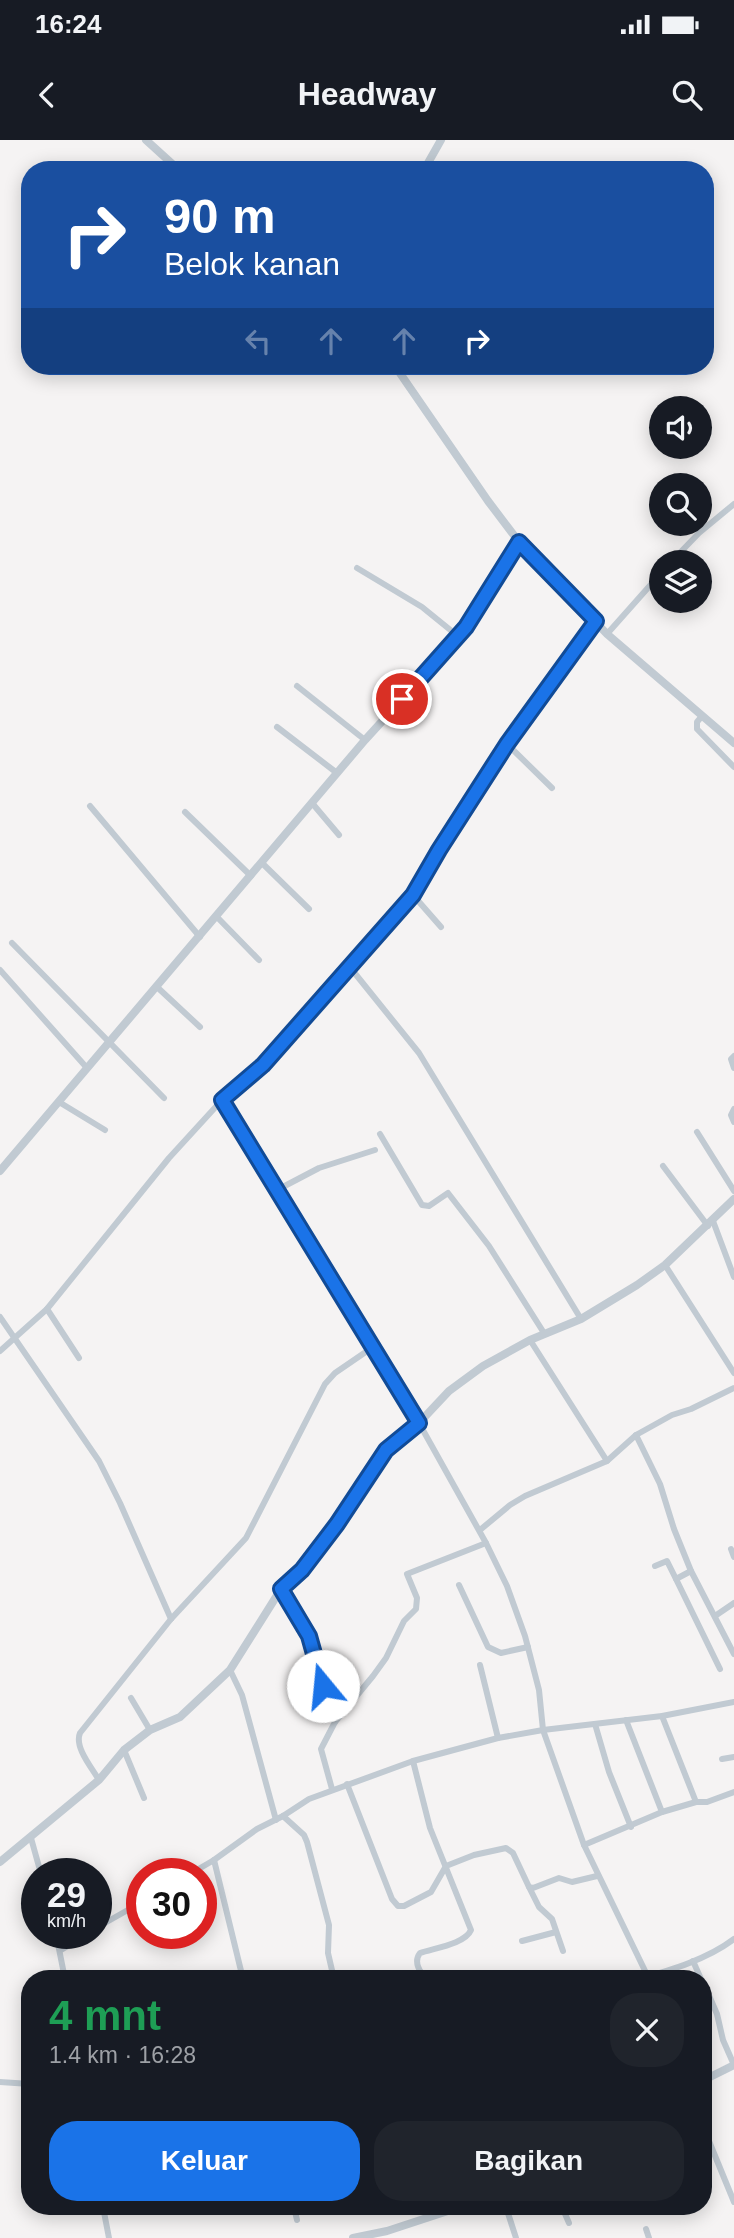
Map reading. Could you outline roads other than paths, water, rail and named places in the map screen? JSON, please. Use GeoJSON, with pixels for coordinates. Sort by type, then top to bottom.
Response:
{"type":"FeatureCollection","features":[{"type":"Feature","properties":{"kind":"street"},"geometry":{"type":"LineString","coordinates":[[146,140],[169,161]]}},
{"type":"Feature","properties":{"kind":"street"},"geometry":{"type":"LineString","coordinates":[[429,161],[441,140]]}},
{"type":"Feature","properties":{"kind":"street"},"geometry":{"type":"LineString","coordinates":[[401,375],[519,542],[607,634],[734,743]]}},
{"type":"Feature","properties":{"kind":"street"},"geometry":{"type":"LineString","coordinates":[[683,550],[734,504]]}},
{"type":"Feature","properties":{"kind":"street"},"geometry":{"type":"LineString","coordinates":[[0,1171],[365,740],[459,637],[519,542]]}},
{"type":"Feature","properties":{"kind":"street"},"geometry":{"type":"LineString","coordinates":[[357,568],[422,607],[459,637]]}},
{"type":"Feature","properties":{"kind":"street"},"geometry":{"type":"LineString","coordinates":[[607,634],[649,587]]}},
{"type":"Feature","properties":{"kind":"street"},"geometry":{"type":"LineString","coordinates":[[0,1351],[47,1309],[169,1157],[222,1100],[263,1065],[413,895],[507,744],[596,621]]}},
{"type":"Feature","properties":{"kind":"street"},"geometry":{"type":"LineString","coordinates":[[297,686],[365,740]]}},
{"type":"Feature","properties":{"kind":"street"},"geometry":{"type":"LineString","coordinates":[[702,716],[697,722],[697,729],[734,767]]}},
{"type":"Feature","properties":{"kind":"street"},"geometry":{"type":"LineString","coordinates":[[277,727],[337,773]]}},
{"type":"Feature","properties":{"kind":"street"},"geometry":{"type":"LineString","coordinates":[[507,744],[552,788]]}},
{"type":"Feature","properties":{"kind":"street"},"geometry":{"type":"LineString","coordinates":[[312,803],[339,835]]}},
{"type":"Feature","properties":{"kind":"street"},"geometry":{"type":"LineString","coordinates":[[90,806],[200,937]]}},
{"type":"Feature","properties":{"kind":"street"},"geometry":{"type":"LineString","coordinates":[[185,812],[251,876]]}},
{"type":"Feature","properties":{"kind":"street"},"geometry":{"type":"LineString","coordinates":[[262,863],[309,909]]}},
{"type":"Feature","properties":{"kind":"street"},"geometry":{"type":"LineString","coordinates":[[413,895],[441,927]]}},
{"type":"Feature","properties":{"kind":"street"},"geometry":{"type":"LineString","coordinates":[[217,917],[259,960]]}},
{"type":"Feature","properties":{"kind":"street"},"geometry":{"type":"LineString","coordinates":[[12,943],[164,1098]]}},
{"type":"Feature","properties":{"kind":"street"},"geometry":{"type":"LineString","coordinates":[[349,966],[419,1053],[581,1319]]}},
{"type":"Feature","properties":{"kind":"street"},"geometry":{"type":"LineString","coordinates":[[2,975],[87,1068]]}},
{"type":"Feature","properties":{"kind":"street"},"geometry":{"type":"LineString","coordinates":[[157,986],[200,1027]]}},
{"type":"Feature","properties":{"kind":"street"},"geometry":{"type":"LineString","coordinates":[[734,1056],[731,1059],[734,1068]]}},
{"type":"Feature","properties":{"kind":"street"},"geometry":{"type":"LineString","coordinates":[[222,1100],[419,1423],[480,1530],[507,1586],[528,1647],[539,1690],[543,1730],[584,1844],[642,1970]]}},
{"type":"Feature","properties":{"kind":"street"},"geometry":{"type":"LineString","coordinates":[[59,1102],[105,1130]]}},
{"type":"Feature","properties":{"kind":"street"},"geometry":{"type":"LineString","coordinates":[[734,1109],[731,1115],[734,1122]]}},
{"type":"Feature","properties":{"kind":"street"},"geometry":{"type":"LineString","coordinates":[[697,1132],[734,1191]]}},
{"type":"Feature","properties":{"kind":"street"},"geometry":{"type":"LineString","coordinates":[[380,1134],[422,1205],[429,1206],[448,1193],[459,1206],[489,1246],[544,1333]]}},
{"type":"Feature","properties":{"kind":"street"},"geometry":{"type":"LineString","coordinates":[[277,1191],[318,1168],[375,1150]]}},
{"type":"Feature","properties":{"kind":"street"},"geometry":{"type":"LineString","coordinates":[[663,1166],[710,1223],[734,1277]]}},
{"type":"Feature","properties":{"kind":"street"},"geometry":{"type":"LineString","coordinates":[[0,1862],[99,1780],[124,1750],[150,1730],[180,1717],[230,1670],[281,1589],[302,1570],[337,1524],[386,1450],[419,1423],[449,1391],[483,1366],[544,1333],[581,1319],[637,1285],[665,1265],[734,1199]]}},
{"type":"Feature","properties":{"kind":"street"},"geometry":{"type":"LineString","coordinates":[[665,1265],[734,1373]]}},
{"type":"Feature","properties":{"kind":"street"},"geometry":{"type":"LineString","coordinates":[[47,1309],[79,1358]]}},
{"type":"Feature","properties":{"kind":"street"},"geometry":{"type":"LineString","coordinates":[[0,1317],[99,1461],[171,1619]]}},
{"type":"Feature","properties":{"kind":"street"},"geometry":{"type":"LineString","coordinates":[[530,1340],[607,1461]]}},
{"type":"Feature","properties":{"kind":"street"},"geometry":{"type":"LineString","coordinates":[[99,1780],[80,1746],[80,1733],[171,1619],[246,1538],[325,1384],[335,1373],[373,1347]]}},
{"type":"Feature","properties":{"kind":"street"},"geometry":{"type":"LineString","coordinates":[[480,1530],[525,1496],[607,1461],[636,1435],[671,1415],[691,1409],[734,1388]]}},
{"type":"Feature","properties":{"kind":"street"},"geometry":{"type":"LineString","coordinates":[[636,1435],[660,1484],[691,1572],[734,1654]]}},
{"type":"Feature","properties":{"kind":"street"},"geometry":{"type":"LineString","coordinates":[[332,1789],[321,1749],[335,1722],[380,1667],[404,1621],[416,1609],[417,1598],[407,1574],[486,1543]]}},
{"type":"Feature","properties":{"kind":"street"},"geometry":{"type":"LineString","coordinates":[[731,1549],[734,1557]]}},
{"type":"Feature","properties":{"kind":"street"},"geometry":{"type":"LineString","coordinates":[[655,1566],[667,1561],[720,1669]]}},
{"type":"Feature","properties":{"kind":"street"},"geometry":{"type":"LineString","coordinates":[[676,1579],[691,1572]]}},
{"type":"Feature","properties":{"kind":"street"},"geometry":{"type":"LineString","coordinates":[[460,1585],[488,1647],[501,1653],[528,1647]]}},
{"type":"Feature","properties":{"kind":"street"},"geometry":{"type":"LineString","coordinates":[[281,1589],[309,1636],[335,1722]]}},
{"type":"Feature","properties":{"kind":"street"},"geometry":{"type":"LineString","coordinates":[[715,1616],[734,1603]]}},
{"type":"Feature","properties":{"kind":"street"},"geometry":{"type":"LineString","coordinates":[[480,1665],[498,1738]]}},
{"type":"Feature","properties":{"kind":"street"},"geometry":{"type":"LineString","coordinates":[[230,1670],[242,1695],[276,1820]]}},
{"type":"Feature","properties":{"kind":"street"},"geometry":{"type":"LineString","coordinates":[[131,1698],[150,1730]]}},
{"type":"Feature","properties":{"kind":"street"},"geometry":{"type":"LineString","coordinates":[[217,1858],[257,1829],[284,1816],[309,1799],[413,1760],[498,1738],[662,1716],[734,1702]]}},
{"type":"Feature","properties":{"kind":"street"},"geometry":{"type":"LineString","coordinates":[[662,1716],[696,1802]]}},
{"type":"Feature","properties":{"kind":"street"},"geometry":{"type":"LineString","coordinates":[[625,1720],[662,1812]]}},
{"type":"Feature","properties":{"kind":"street"},"geometry":{"type":"LineString","coordinates":[[595,1724],[609,1772],[631,1827]]}},
{"type":"Feature","properties":{"kind":"street"},"geometry":{"type":"LineString","coordinates":[[124,1750],[144,1798]]}},
{"type":"Feature","properties":{"kind":"street"},"geometry":{"type":"LineString","coordinates":[[722,1759],[734,1757]]}},
{"type":"Feature","properties":{"kind":"street"},"geometry":{"type":"LineString","coordinates":[[413,1760],[430,1828],[470,1932],[461,1939],[420,1953],[417,1961],[419,1970]]}},
{"type":"Feature","properties":{"kind":"street"},"geometry":{"type":"LineString","coordinates":[[347,1784],[392,1899],[398,1906],[404,1906],[431,1892],[446,1866],[474,1855],[506,1848],[513,1853],[539,1906],[552,1919],[563,1951]]}},
{"type":"Feature","properties":{"kind":"street"},"geometry":{"type":"LineString","coordinates":[[584,1844],[631,1827],[662,1812],[696,1802],[707,1802],[734,1792]]}},
{"type":"Feature","properties":{"kind":"street"},"geometry":{"type":"LineString","coordinates":[[284,1816],[304,1835],[307,1842],[329,1925],[328,1953],[332,1970]]}},
{"type":"Feature","properties":{"kind":"street"},"geometry":{"type":"LineString","coordinates":[[32,1838],[37,1858]]}},
{"type":"Feature","properties":{"kind":"street"},"geometry":{"type":"LineString","coordinates":[[217,1872],[241,1970]]}},
{"type":"Feature","properties":{"kind":"street"},"geometry":{"type":"LineString","coordinates":[[529,1888],[559,1878],[572,1882],[597,1876]]}},
{"type":"Feature","properties":{"kind":"street"},"geometry":{"type":"LineString","coordinates":[[522,1941],[556,1932]]}},
{"type":"Feature","properties":{"kind":"street"},"geometry":{"type":"LineString","coordinates":[[668,1970],[723,1947],[734,1939]]}},
{"type":"Feature","properties":{"kind":"street"},"geometry":{"type":"LineString","coordinates":[[61,1950],[64,1970]]}},
{"type":"Feature","properties":{"kind":"street"},"geometry":{"type":"LineString","coordinates":[[693,1961],[697,1970]]}},
{"type":"Feature","properties":{"kind":"street"},"geometry":{"type":"LineString","coordinates":[[712,2002],[734,2065],[712,2076]]}},
{"type":"Feature","properties":{"kind":"street"},"geometry":{"type":"LineString","coordinates":[[0,2082],[21,2083]]}},
{"type":"Feature","properties":{"kind":"street"},"geometry":{"type":"LineString","coordinates":[[712,2148],[734,2202]]}},
{"type":"Feature","properties":{"kind":"street"},"geometry":{"type":"LineString","coordinates":[[105,2215],[109,2238]]}},
{"type":"Feature","properties":{"kind":"street"},"geometry":{"type":"LineString","coordinates":[[296,2215],[297,2220]]}},
{"type":"Feature","properties":{"kind":"street"},"geometry":{"type":"LineString","coordinates":[[352,2238],[387,2231],[436,2215]]}},
{"type":"Feature","properties":{"kind":"street"},"geometry":{"type":"LineString","coordinates":[[509,2215],[516,2238]]}},
{"type":"Feature","properties":{"kind":"street"},"geometry":{"type":"LineString","coordinates":[[566,2215],[569,2223]]}},
{"type":"Feature","properties":{"kind":"street"},"geometry":{"type":"LineString","coordinates":[[646,2229],[649,2238]]}}]}
